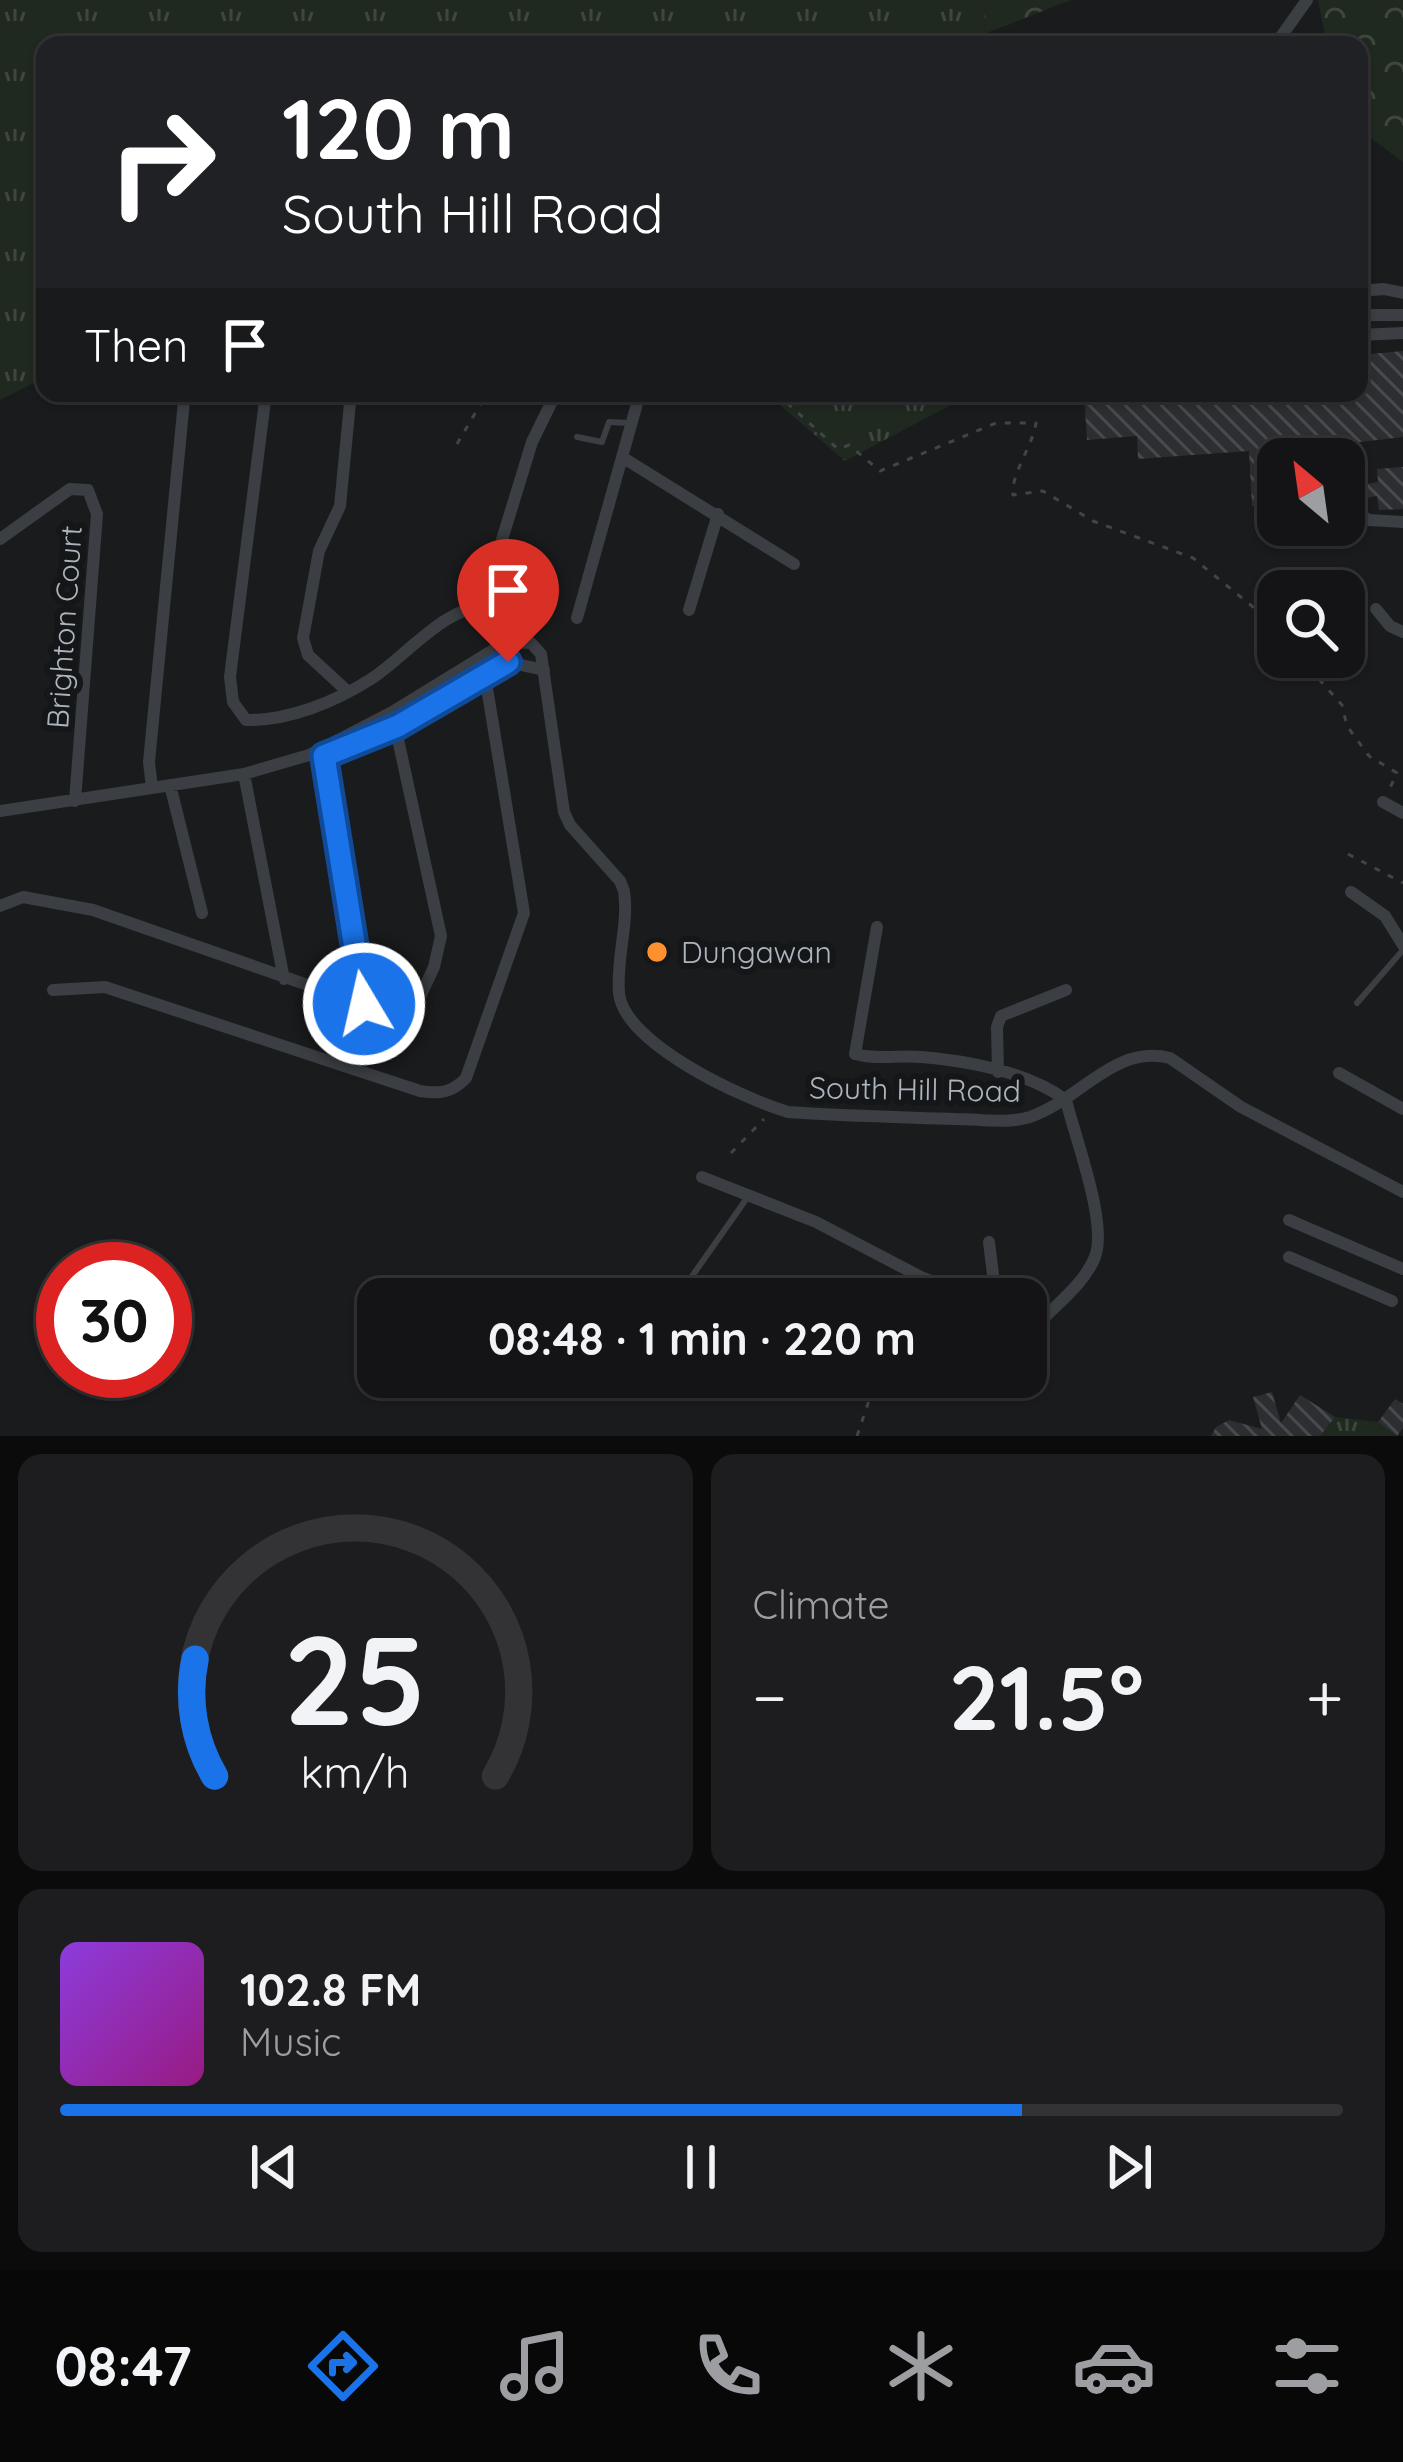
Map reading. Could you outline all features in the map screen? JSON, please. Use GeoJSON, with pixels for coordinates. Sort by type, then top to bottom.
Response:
{"type":"FeatureCollection","features":[{"type":"Feature","properties":{"kind":"street"},"geometry":{"type":"LineString","coordinates":[[1281,36],[1306,0]]}},
{"type":"Feature","properties":{"kind":"street"},"geometry":{"type":"LineString","coordinates":[[1368,290],[1403,293]]}},
{"type":"Feature","properties":{"kind":"street"},"geometry":{"type":"LineString","coordinates":[[1368,315],[1403,315]]}},
{"type":"Feature","properties":{"kind":"street"},"geometry":{"type":"LineString","coordinates":[[1368,335],[1403,333]]}},
{"type":"Feature","properties":{"kind":"street"},"geometry":{"type":"LineString","coordinates":[[152,788],[148,762],[184,402]]}},
{"type":"Feature","properties":{"kind":"street"},"geometry":{"type":"LineString","coordinates":[[265,402],[230,677],[233,702],[246,720],[277,721],[347,691],[370,680],[460,610],[481,608]]}},
{"type":"Feature","properties":{"kind":"street"},"geometry":{"type":"LineString","coordinates":[[347,691],[308,655],[303,638],[320,551],[340,506],[350,402]]}},
{"type":"Feature","properties":{"kind":"street"},"geometry":{"type":"LineString","coordinates":[[481,608],[532,442],[552,402]]}},
{"type":"Feature","properties":{"kind":"street"},"geometry":{"type":"LineString","coordinates":[[578,618],[637,402]]}},
{"type":"Feature","properties":{"kind":"street"},"geometry":{"type":"LineString","coordinates":[[622,457],[794,564]]}},
{"type":"Feature","properties":{"kind":"street","name":"Brighton Court"},"geometry":{"type":"LineString","coordinates":[[0,539],[70,489],[88,490],[97,514],[75,801]]}},
{"type":"Feature","properties":{"kind":"street"},"geometry":{"type":"LineString","coordinates":[[689,610],[718,514]]}},
{"type":"Feature","properties":{"kind":"street"},"geometry":{"type":"LineString","coordinates":[[1365,518],[1403,522]]}},
{"type":"Feature","properties":{"kind":"street"},"geometry":{"type":"LineString","coordinates":[[481,608],[506,642],[508,662]]}},
{"type":"Feature","properties":{"kind":"street"},"geometry":{"type":"LineString","coordinates":[[1376,609],[1390,626],[1403,632]]}},
{"type":"Feature","properties":{"kind":"street"},"geometry":{"type":"LineString","coordinates":[[0,811],[244,774],[318,752],[394,719],[508,662],[544,670],[538,648],[531,643],[506,642],[394,719]]}},
{"type":"Feature","properties":{"kind":"street"},"geometry":{"type":"LineString","coordinates":[[52,990],[105,987],[420,1091],[457,1088],[466,1078],[524,913],[484,676],[474,662]]}},
{"type":"Feature","properties":{"kind":"street","name":"South Hill Road"},"geometry":{"type":"LineString","coordinates":[[544,670],[564,812],[624,891],[619,993],[626,1010],[644,1034],[755,1102],[788,1112],[1015,1120],[1066,1100],[1121,1060],[1147,1054],[1170,1058],[1241,1107],[1403,1192]]}},
{"type":"Feature","properties":{"kind":"street"},"geometry":{"type":"LineString","coordinates":[[0,907],[23,897],[93,910],[284,980],[393,1013],[411,1009],[425,989],[441,945],[394,719]]}},
{"type":"Feature","properties":{"kind":"street"},"geometry":{"type":"LineString","coordinates":[[318,752],[364,1004]]}},
{"type":"Feature","properties":{"kind":"street"},"geometry":{"type":"LineString","coordinates":[[244,774],[284,980]]}},
{"type":"Feature","properties":{"kind":"street"},"geometry":{"type":"LineString","coordinates":[[170,785],[202,913]]}},
{"type":"Feature","properties":{"kind":"street"},"geometry":{"type":"LineString","coordinates":[[1383,802],[1403,813]]}},
{"type":"Feature","properties":{"kind":"street"},"geometry":{"type":"LineString","coordinates":[[1351,892],[1385,916],[1400,940]]}},
{"type":"Feature","properties":{"kind":"street"},"geometry":{"type":"LineString","coordinates":[[877,927],[855,1054],[919,1057],[998,1072],[1046,1087],[1066,1100],[1100,1236],[1094,1261],[1047,1315]]}},
{"type":"Feature","properties":{"kind":"street"},"geometry":{"type":"LineString","coordinates":[[998,1072],[1001,1016],[1066,990]]}},
{"type":"Feature","properties":{"kind":"street"},"geometry":{"type":"LineString","coordinates":[[1339,1073],[1403,1109]]}},
{"type":"Feature","properties":{"kind":"street"},"geometry":{"type":"LineString","coordinates":[[702,1177],[816,1222],[924,1278]]}},
{"type":"Feature","properties":{"kind":"street"},"geometry":{"type":"LineString","coordinates":[[1289,1220],[1403,1269]]}},
{"type":"Feature","properties":{"kind":"street"},"geometry":{"type":"LineString","coordinates":[[989,1242],[993,1278]]}},
{"type":"Feature","properties":{"kind":"street"},"geometry":{"type":"LineString","coordinates":[[1358,1284],[1372,1256]]}},
{"type":"Feature","properties":{"kind":"street"},"geometry":{"type":"LineString","coordinates":[[1289,1257],[1392,1301]]}},
{"type":"Feature","properties":{"kind":"lane"},"geometry":{"type":"LineString","coordinates":[[578,437],[602,442],[609,422],[629,423]]}},
{"type":"Feature","properties":{"kind":"lane"},"geometry":{"type":"LineString","coordinates":[[1357,1003],[1400,940]]}},
{"type":"Feature","properties":{"kind":"lane"},"geometry":{"type":"LineString","coordinates":[[691,1278],[749,1195]]}},
{"type":"Feature","properties":{"kind":"path"},"geometry":{"type":"LineString","coordinates":[[457,444],[482,402]]}},
{"type":"Feature","properties":{"kind":"path"},"geometry":{"type":"LineString","coordinates":[[786,402],[838,449],[849,445],[880,471],[996,423],[1036,423],[1032,449],[1012,482],[1013,495],[1043,491],[1093,521],[1193,558],[1257,610]]}},
{"type":"Feature","properties":{"kind":"path"},"geometry":{"type":"LineString","coordinates":[[1318,678],[1342,705],[1347,726],[1369,756],[1397,773],[1383,802]]}},
{"type":"Feature","properties":{"kind":"path"},"geometry":{"type":"LineString","coordinates":[[1348,854],[1403,883]]}},
{"type":"Feature","properties":{"kind":"path"},"geometry":{"type":"LineString","coordinates":[[730,1153],[764,1120]]}},
{"type":"Feature","properties":{"kind":"path"},"geometry":{"type":"LineString","coordinates":[[856,1436],[870,1398]]}},
{"type":"Feature","properties":{"kind":"green space"},"geometry":{"type":"Polygon","coordinates":[[[0,0],[985,0],[986,36],[36,36],[36,382],[0,400],[0,0]]]}},
{"type":"Feature","properties":{"kind":"green space"},"geometry":{"type":"Polygon","coordinates":[[[985,0],[1071,0],[984,34],[985,0]]]}},
{"type":"Feature","properties":{"kind":"green space"},"geometry":{"type":"Polygon","coordinates":[[[1318,0],[1403,0],[1403,162],[1368,136],[1368,36],[1325,36],[1318,0]]]}},
{"type":"Feature","properties":{"kind":"green space"},"geometry":{"type":"Polygon","coordinates":[[[776,402],[956,402],[845,461],[776,402]]]}},
{"type":"Feature","properties":{"kind":"green space"},"geometry":{"type":"Polygon","coordinates":[[[1335,1417],[1378,1422],[1397,1436],[1320,1436],[1335,1417]]]}},
{"type":"Feature","properties":{"kind":"building"},"geometry":{"type":"Polygon","coordinates":[[[1403,351],[1403,437],[1365,442],[1257,438],[1257,505],[1252,506],[1249,451],[1138,459],[1137,436],[1087,440],[1085,402],[1368,402],[1368,354],[1403,351]]]}},
{"type":"Feature","properties":{"kind":"building"},"geometry":{"type":"Polygon","coordinates":[[[1403,467],[1403,509],[1379,510],[1377,496],[1367,498],[1367,484],[1378,482],[1377,469],[1403,467]]]}},
{"type":"Feature","properties":{"kind":"building"},"geometry":{"type":"Polygon","coordinates":[[[1272,1392],[1281,1423],[1300,1395],[1335,1417],[1320,1436],[1211,1436],[1229,1420],[1262,1429],[1253,1397],[1272,1392]]]}},
{"type":"Feature","properties":{"kind":"building"},"geometry":{"type":"Polygon","coordinates":[[[1395,1399],[1403,1404],[1403,1428],[1397,1436],[1378,1422],[1395,1399]]]}},
{"type":"Feature","properties":{"kind":"place","name":"Dungawan"},"geometry":{"type":"Point","coordinates":[657,952]}},
{"type":"Feature","properties":{"kind":"route"},"geometry":{"type":"LineString","coordinates":[[364,1004],[324,756],[398,726],[508,662]]}}]}
